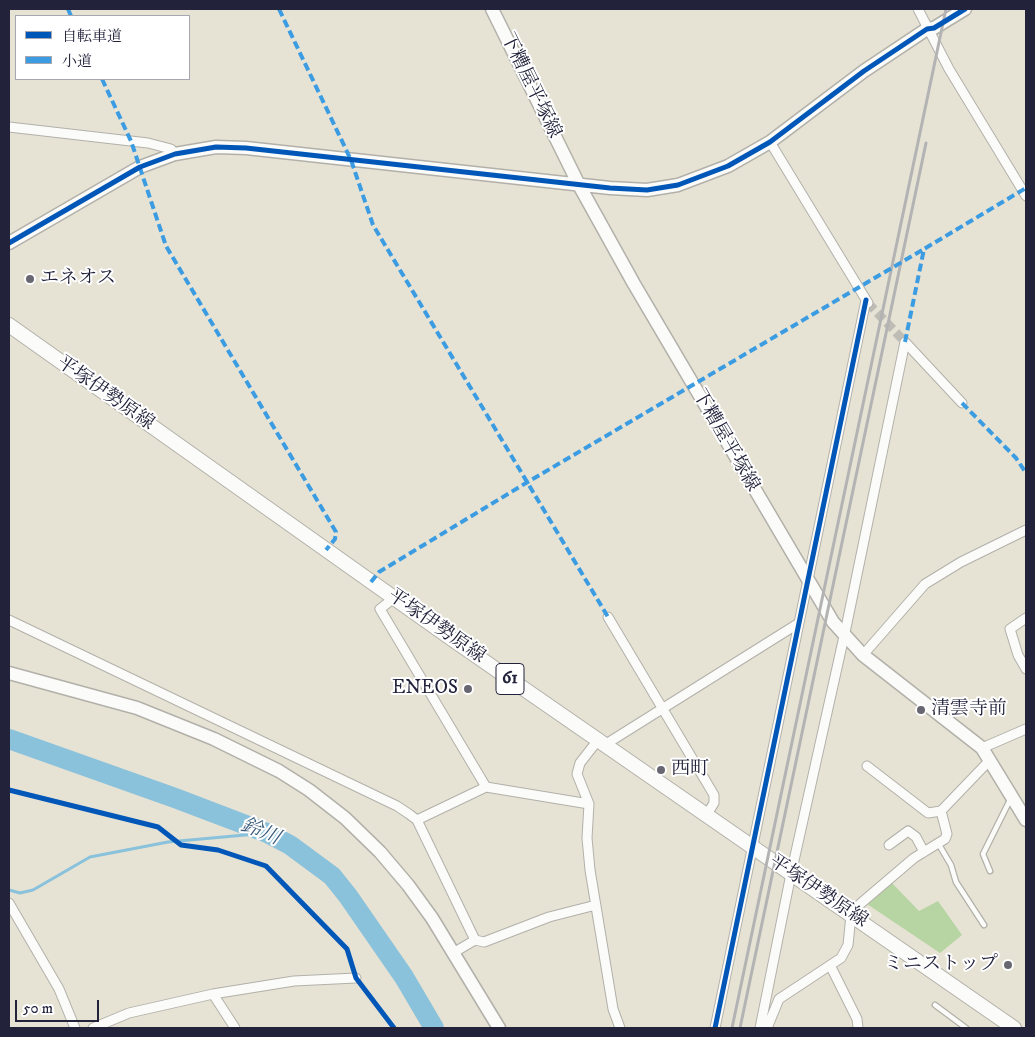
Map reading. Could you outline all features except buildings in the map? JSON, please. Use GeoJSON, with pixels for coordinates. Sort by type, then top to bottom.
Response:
{"type":"FeatureCollection","features":[{"type":"Feature","properties":{"kind":"main road","name":"平塚伊勢原線"},"geometry":{"type":"LineString","coordinates":[[9,325],[394,598],[1014,1028]]}},
{"type":"Feature","properties":{"kind":"street","name":"下糟屋平塚線"},"geometry":{"type":"LineString","coordinates":[[492,9],[579,186],[634,284],[809,583],[843,635],[863,655],[982,748],[1026,820]]}},
{"type":"Feature","properties":{"kind":"street"},"geometry":{"type":"LineString","coordinates":[[918,9],[949,69],[1026,196]]}},
{"type":"Feature","properties":{"kind":"street"},"geometry":{"type":"LineString","coordinates":[[927,29],[930,23],[951,9]]}},
{"type":"Feature","properties":{"kind":"street"},"geometry":{"type":"LineString","coordinates":[[9,243],[140,168],[175,154],[216,148],[246,148],[579,186],[647,190],[678,185],[728,166],[770,142],[864,71],[927,29],[934,28],[965,9]]}},
{"type":"Feature","properties":{"kind":"street"},"geometry":{"type":"LineString","coordinates":[[9,127],[148,143],[171,149],[175,154]]}},
{"type":"Feature","properties":{"kind":"street"},"geometry":{"type":"LineString","coordinates":[[716,1028],[799,623],[809,583],[831,464],[867,302],[770,142]]}},
{"type":"Feature","properties":{"kind":"street"},"geometry":{"type":"LineString","coordinates":[[760,1028],[791,874],[905,342],[962,403]]}},
{"type":"Feature","properties":{"kind":"street"},"geometry":{"type":"LineString","coordinates":[[863,655],[925,584],[961,562],[1026,530]]}},
{"type":"Feature","properties":{"kind":"street"},"geometry":{"type":"LineString","coordinates":[[394,598],[380,609],[486,787]]}},
{"type":"Feature","properties":{"kind":"street"},"geometry":{"type":"LineString","coordinates":[[608,617],[714,795],[714,803],[706,816]]}},
{"type":"Feature","properties":{"kind":"street"},"geometry":{"type":"LineString","coordinates":[[1026,618],[1010,629],[1018,655],[1026,669]]}},
{"type":"Feature","properties":{"kind":"street"},"geometry":{"type":"LineString","coordinates":[[9,620],[388,802],[417,820],[475,940]]}},
{"type":"Feature","properties":{"kind":"street"},"geometry":{"type":"LineString","coordinates":[[620,1028],[613,1009],[596,905],[587,838],[589,804],[577,774],[580,763],[602,742],[663,708],[799,623]]}},
{"type":"Feature","properties":{"kind":"street"},"geometry":{"type":"LineString","coordinates":[[9,674],[137,708],[214,739],[279,771],[309,790],[345,818],[380,852],[413,892],[499,1028]]}},
{"type":"Feature","properties":{"kind":"street"},"geometry":{"type":"LineString","coordinates":[[982,748],[1026,729]]}},
{"type":"Feature","properties":{"kind":"street"},"geometry":{"type":"LineString","coordinates":[[867,766],[928,813],[941,810],[989,761]]}},
{"type":"Feature","properties":{"kind":"street"},"geometry":{"type":"LineString","coordinates":[[417,820],[486,787],[589,804]]}},
{"type":"Feature","properties":{"kind":"street"},"geometry":{"type":"LineString","coordinates":[[767,1028],[778,999],[831,967],[841,958],[848,945],[851,915],[860,904],[924,852],[945,839],[947,834],[941,810]]}},
{"type":"Feature","properties":{"kind":"street"},"geometry":{"type":"LineString","coordinates":[[889,845],[908,831],[916,837],[924,852]]}},
{"type":"Feature","properties":{"kind":"street"},"geometry":{"type":"LineString","coordinates":[[9,903],[58,989],[75,1028]]}},
{"type":"Feature","properties":{"kind":"street"},"geometry":{"type":"LineString","coordinates":[[453,953],[475,940],[484,942],[549,917],[596,905]]}},
{"type":"Feature","properties":{"kind":"street"},"geometry":{"type":"LineString","coordinates":[[831,967],[857,1018],[858,1028]]}},
{"type":"Feature","properties":{"kind":"street"},"geometry":{"type":"LineString","coordinates":[[93,1028],[130,1013],[213,994],[294,981],[356,978]]}},
{"type":"Feature","properties":{"kind":"street"},"geometry":{"type":"LineString","coordinates":[[213,994],[235,1028]]}},
{"type":"Feature","properties":{"kind":"lane"},"geometry":{"type":"LineString","coordinates":[[990,871],[983,854],[1012,797]]}},
{"type":"Feature","properties":{"kind":"lane"},"geometry":{"type":"LineString","coordinates":[[938,843],[951,865],[956,882],[984,925]]}},
{"type":"Feature","properties":{"kind":"lane"},"geometry":{"type":"LineString","coordinates":[[935,1005],[966,1028]]}},
{"type":"Feature","properties":{"kind":"green space"},"geometry":{"type":"Polygon","coordinates":[[[892,883],[919,911],[938,901],[962,935],[940,953],[867,904],[892,883]]]}},
{"type":"Feature","properties":{"kind":"waterway","name":"鈴川"},"geometry":{"type":"LineString","coordinates":[[9,739],[175,798],[267,833],[290,845],[332,876],[348,896],[404,977],[434,1028]]}},
{"type":"Feature","properties":{"kind":"waterway"},"geometry":{"type":"LineString","coordinates":[[9,890],[20,893],[33,890],[90,857],[168,842],[267,833]]}},
{"type":"Feature","properties":{"kind":"tunnel"},"geometry":{"type":"LineString","coordinates":[[868,303],[905,342]]}},
{"type":"Feature","properties":{"kind":"railway"},"geometry":{"type":"LineString","coordinates":[[732,1028],[946,9]]}},
{"type":"Feature","properties":{"kind":"railway"},"geometry":{"type":"LineString","coordinates":[[740,1028],[926,143]]}},
{"type":"Feature","properties":{"kind":"marked path"},"geometry":{"type":"LineString","coordinates":[[68,9],[71,15]]}},
{"type":"Feature","properties":{"kind":"marked path"},"geometry":{"type":"LineString","coordinates":[[279,9],[351,160],[373,225],[608,617]]}},
{"type":"Feature","properties":{"kind":"marked path"},"geometry":{"type":"LineString","coordinates":[[102,80],[131,141],[166,246],[336,532],[335,539],[326,550]]}},
{"type":"Feature","properties":{"kind":"marked path"},"geometry":{"type":"LineString","coordinates":[[905,342],[924,249],[1026,188]]}},
{"type":"Feature","properties":{"kind":"marked path"},"geometry":{"type":"LineString","coordinates":[[371,582],[379,572],[526,483],[924,249]]}},
{"type":"Feature","properties":{"kind":"marked path"},"geometry":{"type":"LineString","coordinates":[[962,403],[1016,458],[1026,473]]}},
{"type":"Feature","properties":{"kind":"cycle path"},"geometry":{"type":"LineString","coordinates":[[9,243],[140,167],[175,154],[216,147],[246,148],[610,188],[647,190],[678,185],[728,166],[770,142],[864,71],[927,29],[934,28],[965,9]]}},
{"type":"Feature","properties":{"kind":"cycle path"},"geometry":{"type":"LineString","coordinates":[[715,1028],[866,300]]}},
{"type":"Feature","properties":{"kind":"cycle path"},"geometry":{"type":"LineString","coordinates":[[9,790],[158,827],[181,845],[218,850],[266,866],[347,949],[356,978],[394,1028]]}},
{"type":"Feature","properties":{"kind":"place","name":"エネオス"},"geometry":{"type":"Point","coordinates":[30,279]}},
{"type":"Feature","properties":{"kind":"place","name":"ENEOS"},"geometry":{"type":"Point","coordinates":[468,689]}},
{"type":"Feature","properties":{"kind":"place","name":"清雲寺前"},"geometry":{"type":"Point","coordinates":[921,710]}},
{"type":"Feature","properties":{"kind":"place","name":"西町"},"geometry":{"type":"Point","coordinates":[661,770]}},
{"type":"Feature","properties":{"kind":"place","name":"ミニストップ"},"geometry":{"type":"Point","coordinates":[1008,965]}}]}
